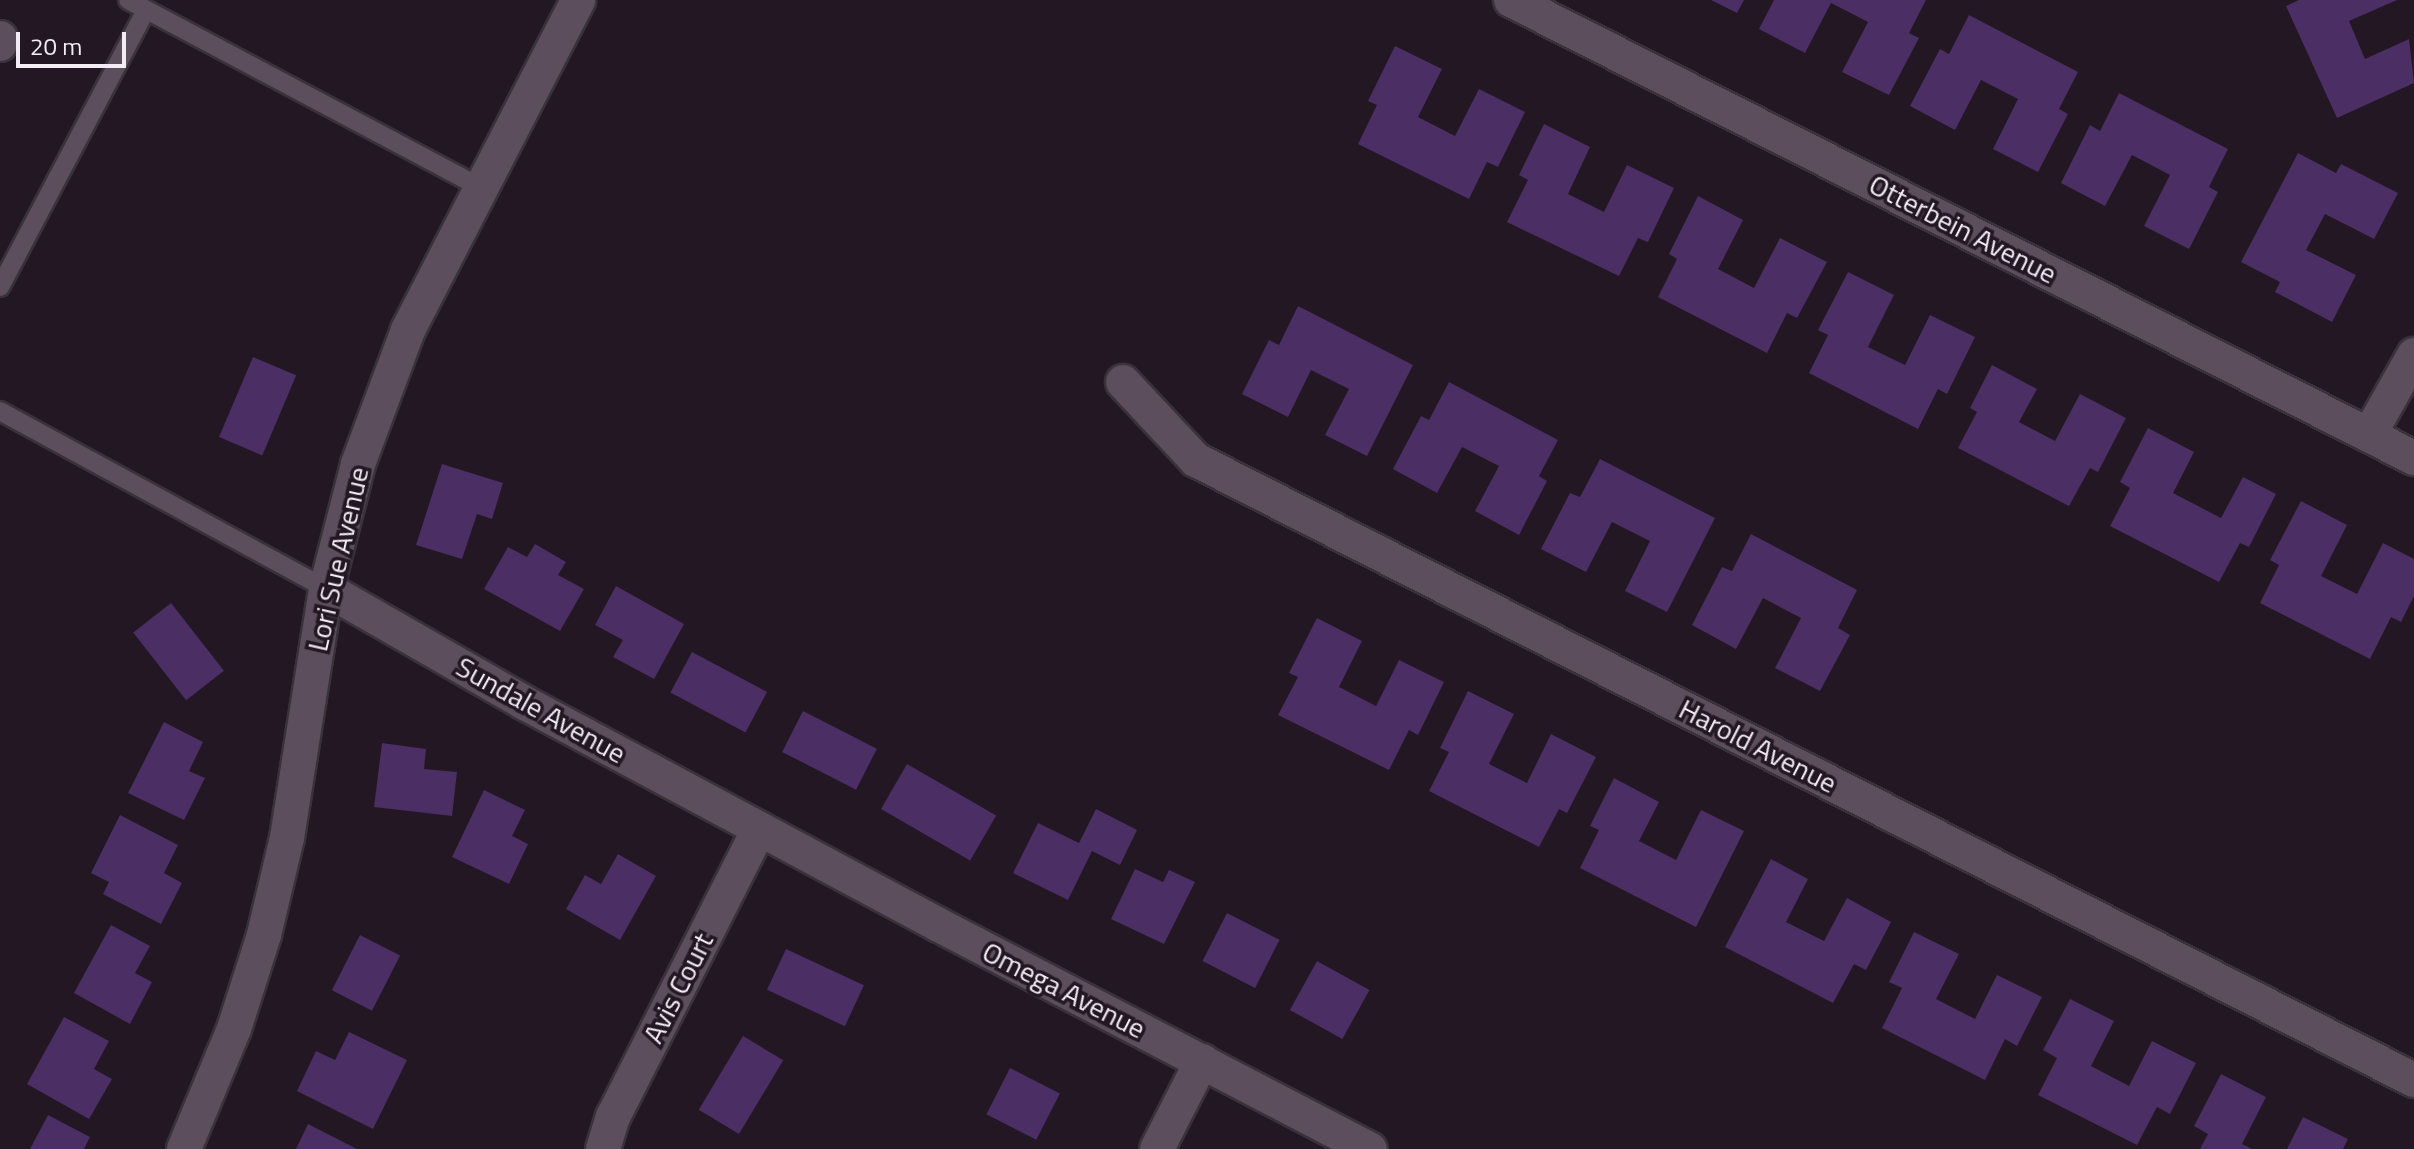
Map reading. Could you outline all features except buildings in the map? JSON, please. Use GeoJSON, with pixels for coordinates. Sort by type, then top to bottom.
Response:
{"type":"FeatureCollection","features":[{"type":"Feature","properties":{"kind":"street","name":"Lori Sue Avenue"},"geometry":{"type":"LineString","coordinates":[[184,1149],[234,1029],[264,935],[287,838],[326,589],[358,464],[408,330],[578,0]]}},
{"type":"Feature","properties":{"kind":"street","name":"Otterbein Avenue"},"geometry":{"type":"LineString","coordinates":[[1511,0],[2414,458]]}},
{"type":"Feature","properties":{"kind":"street"},"geometry":{"type":"LineString","coordinates":[[0,38],[0,44]]}},
{"type":"Feature","properties":{"kind":"street"},"geometry":{"type":"LineString","coordinates":[[2369,435],[2414,355]]}},
{"type":"Feature","properties":{"kind":"street","name":"Harold Avenue"},"geometry":{"type":"LineString","coordinates":[[1123,382],[1196,460],[2414,1080]]}},
{"type":"Feature","properties":{"kind":"street","name":"Sundale Avenue"},"geometry":{"type":"LineString","coordinates":[[326,589],[759,829]]}},
{"type":"Feature","properties":{"kind":"street","name":"Omega Avenue"},"geometry":{"type":"LineString","coordinates":[[759,829],[1370,1149]]}},
{"type":"Feature","properties":{"kind":"street","name":"Avis Court"},"geometry":{"type":"LineString","coordinates":[[603,1149],[613,1117],[759,829]]}},
{"type":"Feature","properties":{"kind":"street"},"geometry":{"type":"LineString","coordinates":[[1157,1149],[1202,1061]]}},
{"type":"Feature","properties":{"kind":"lane"},"geometry":{"type":"LineString","coordinates":[[128,0],[481,188]]}},
{"type":"Feature","properties":{"kind":"lane"},"geometry":{"type":"LineString","coordinates":[[0,287],[146,10]]}},
{"type":"Feature","properties":{"kind":"lane"},"geometry":{"type":"LineString","coordinates":[[0,411],[326,589]]}}]}
